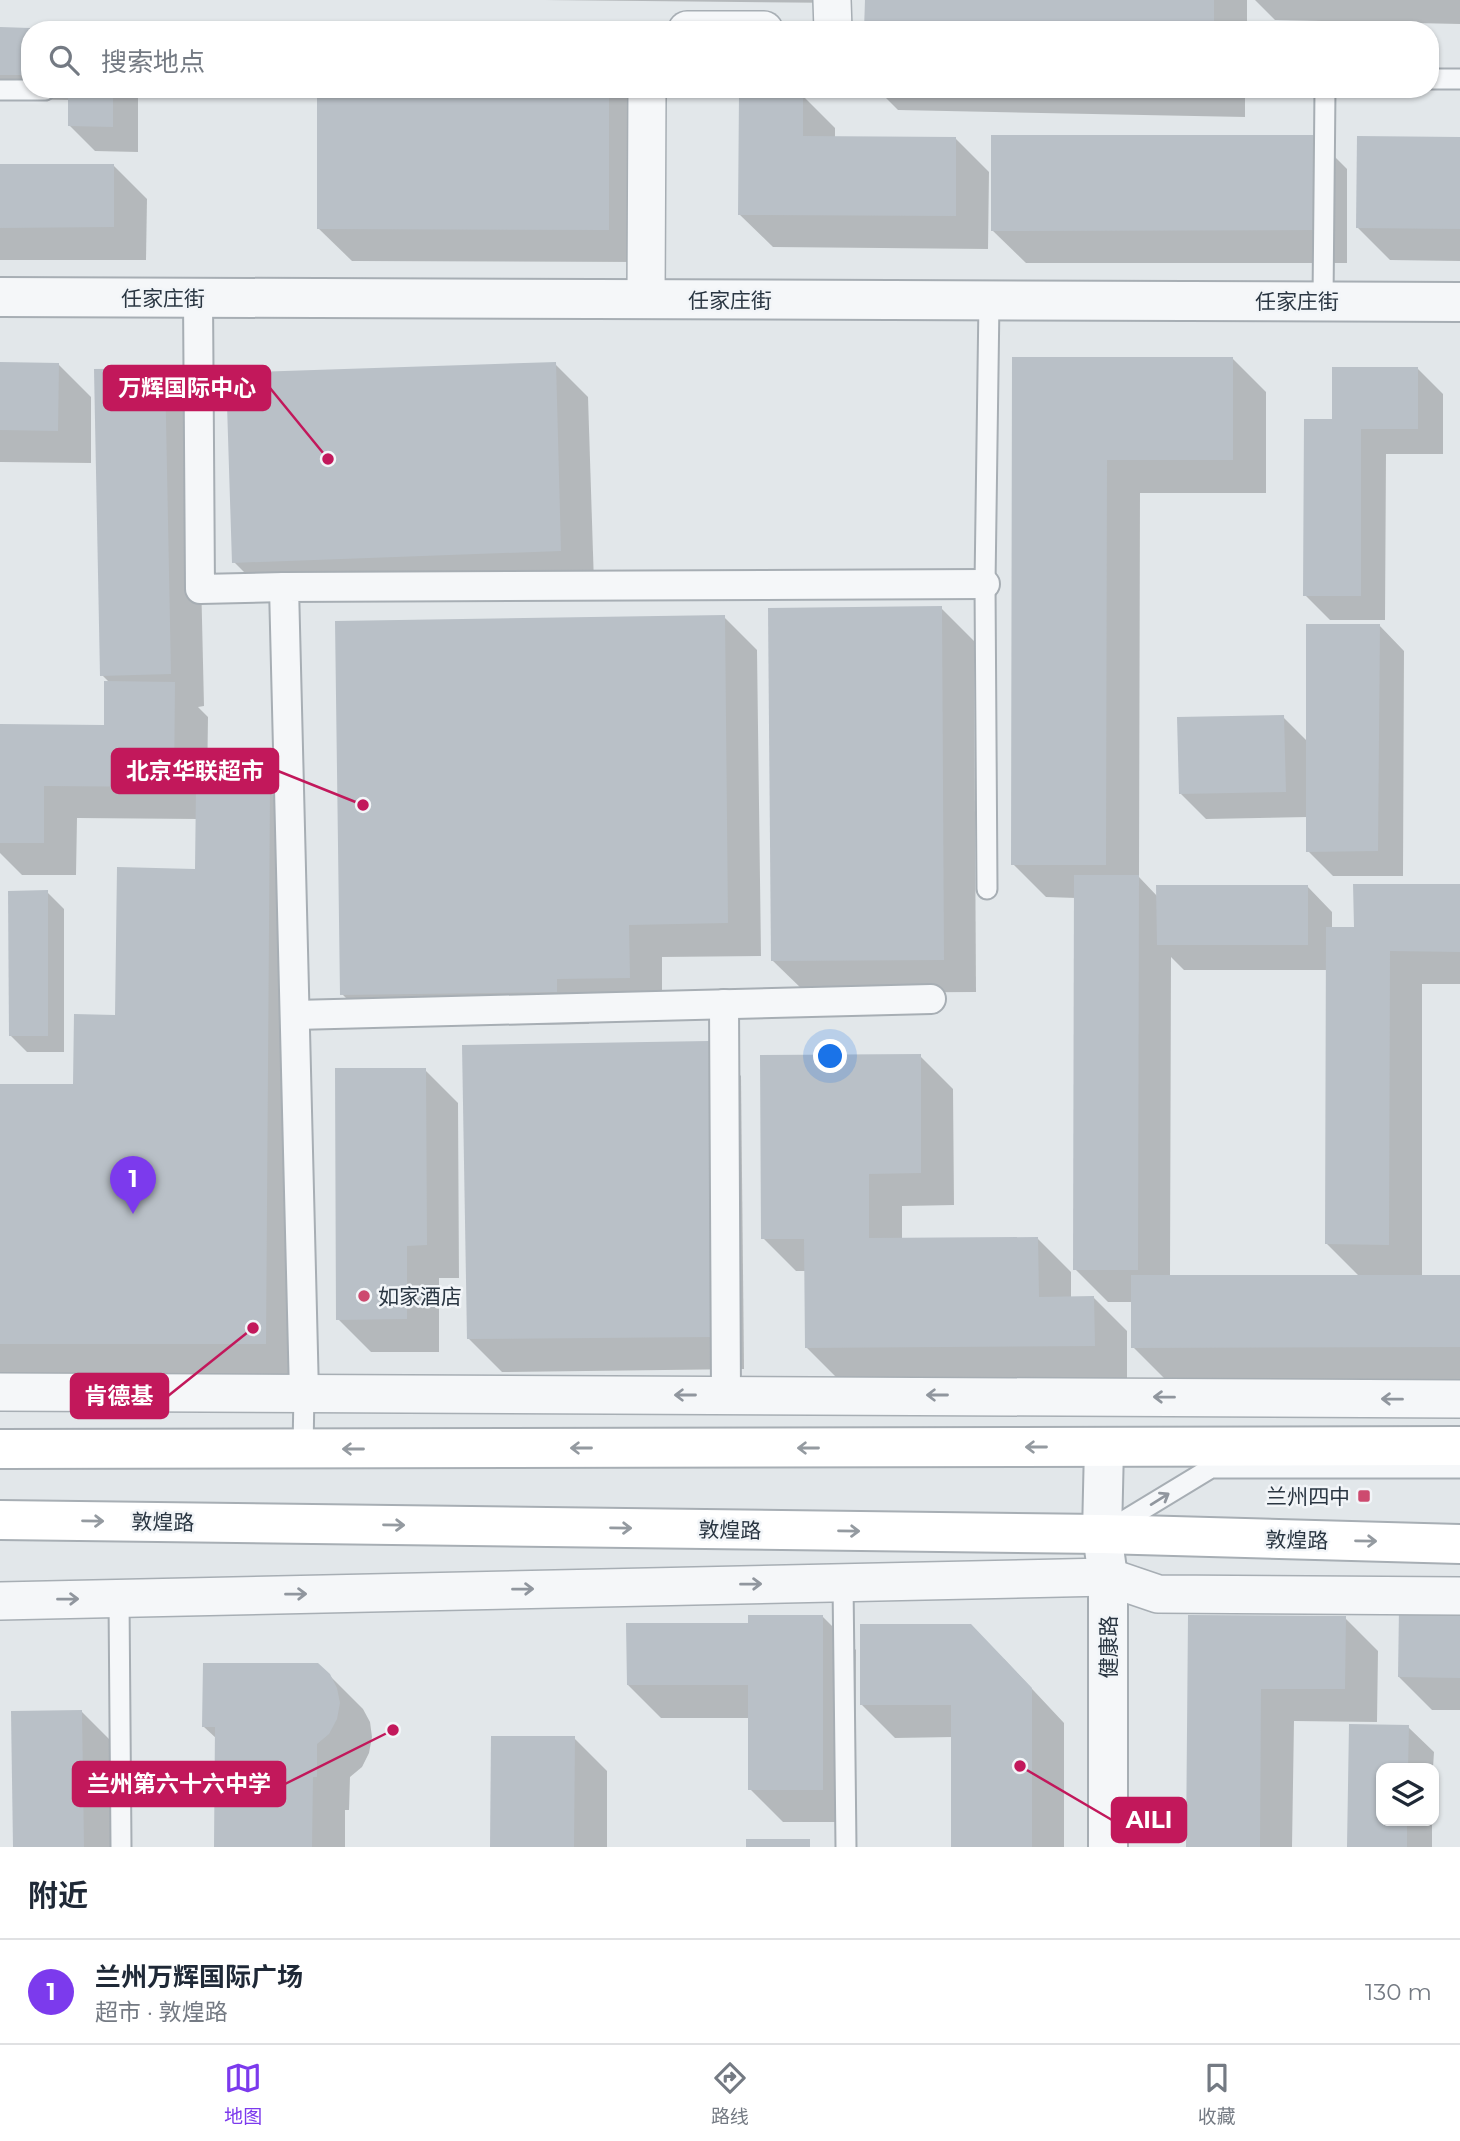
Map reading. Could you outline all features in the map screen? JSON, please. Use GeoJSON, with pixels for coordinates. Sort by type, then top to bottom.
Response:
{"type":"FeatureCollection","features":[{"type":"Feature","properties":{"kind":"main road"},"geometry":{"type":"LineString","coordinates":[[0,1449],[1460,1446]]}},
{"type":"Feature","properties":{"kind":"main road","name":"敦煌路"},"geometry":{"type":"LineString","coordinates":[[0,1520],[1102,1534],[1460,1544]]}},
{"type":"Feature","properties":{"kind":"street"},"geometry":{"type":"LineString","coordinates":[[832,0],[832,21]]}},
{"type":"Feature","properties":{"kind":"street"},"geometry":{"type":"LineString","coordinates":[[646,299],[647,98]]}},
{"type":"Feature","properties":{"kind":"street","name":"任家庄街"},"geometry":{"type":"LineString","coordinates":[[0,297],[1460,302]]}},
{"type":"Feature","properties":{"kind":"street"},"geometry":{"type":"LineString","coordinates":[[198,298],[200,589],[985,584]]}},
{"type":"Feature","properties":{"kind":"street"},"geometry":{"type":"LineString","coordinates":[[284,587],[304,1393]]}},
{"type":"Feature","properties":{"kind":"street"},"geometry":{"type":"LineString","coordinates":[[295,1015],[931,999]]}},
{"type":"Feature","properties":{"kind":"street"},"geometry":{"type":"LineString","coordinates":[[724,1004],[726,1395]]}},
{"type":"Feature","properties":{"kind":"street"},"geometry":{"type":"LineString","coordinates":[[0,1392],[1460,1399]]}},
{"type":"Feature","properties":{"kind":"street","name":"健康路"},"geometry":{"type":"LineString","coordinates":[[1104,1447],[1102,1534],[1108,1577],[1108,1847]]}},
{"type":"Feature","properties":{"kind":"street"},"geometry":{"type":"LineString","coordinates":[[0,1601],[1108,1577],[1158,1594],[1460,1596]]}},
{"type":"Feature","properties":{"kind":"lane"},"geometry":{"type":"LineString","coordinates":[[1439,79],[1460,79]]}},
{"type":"Feature","properties":{"kind":"lane"},"geometry":{"type":"LineString","coordinates":[[0,90],[21,90]]}},
{"type":"Feature","properties":{"kind":"lane"},"geometry":{"type":"LineString","coordinates":[[1323,301],[1325,98]]}},
{"type":"Feature","properties":{"kind":"lane"},"geometry":{"type":"LineString","coordinates":[[987,890],[985,584],[989,301]]}},
{"type":"Feature","properties":{"kind":"lane"},"geometry":{"type":"LineString","coordinates":[[303,1449],[304,1393]]}},
{"type":"Feature","properties":{"kind":"lane"},"geometry":{"type":"LineString","coordinates":[[1102,1534],[1211,1468],[1460,1468]]}},
{"type":"Feature","properties":{"kind":"lane"},"geometry":{"type":"LineString","coordinates":[[844,1582],[846,1847]]}},
{"type":"Feature","properties":{"kind":"lane"},"geometry":{"type":"LineString","coordinates":[[119,1598],[121,1847]]}},
{"type":"Feature","properties":{"kind":"building"},"geometry":{"type":"Polygon","coordinates":[[[865,0],[1214,0],[1214,21],[864,21],[865,0]]]}},
{"type":"Feature","properties":{"kind":"building"},"geometry":{"type":"Polygon","coordinates":[[[0,27],[21,28],[21,75],[0,75],[0,27]]]}},
{"type":"Feature","properties":{"kind":"building"},"geometry":{"type":"Polygon","coordinates":[[[68,98],[113,98],[113,127],[68,126],[68,98]]]}},
{"type":"Feature","properties":{"kind":"building"},"geometry":{"type":"Polygon","coordinates":[[[317,98],[609,98],[609,230],[317,229],[317,98]]]}},
{"type":"Feature","properties":{"kind":"building"},"geometry":{"type":"Polygon","coordinates":[[[739,98],[803,98],[803,136],[956,137],[956,216],[738,215],[739,98]]]}},
{"type":"Feature","properties":{"kind":"building"},"geometry":{"type":"Polygon","coordinates":[[[991,135],[1314,135],[1314,230],[991,231],[991,135]]]}},
{"type":"Feature","properties":{"kind":"building"},"geometry":{"type":"Polygon","coordinates":[[[1357,136],[1460,137],[1460,229],[1356,228],[1357,136]]]}},
{"type":"Feature","properties":{"kind":"building"},"geometry":{"type":"Polygon","coordinates":[[[0,164],[114,164],[114,227],[0,228],[0,164]]]}},
{"type":"Feature","properties":{"kind":"building"},"geometry":{"type":"Polygon","coordinates":[[[1012,357],[1233,357],[1233,460],[1107,460],[1106,865],[1011,865],[1012,357]]]}},
{"type":"Feature","properties":{"kind":"building"},"geometry":{"type":"Polygon","coordinates":[[[0,362],[59,363],[58,431],[0,430],[0,362]]]}},
{"type":"Feature","properties":{"kind":"building"},"geometry":{"type":"Polygon","coordinates":[[[556,362],[561,551],[232,563],[226,373],[556,362]]]}},
{"type":"Feature","properties":{"kind":"building"},"geometry":{"type":"Polygon","coordinates":[[[1332,367],[1418,367],[1418,429],[1361,429],[1361,596],[1303,596],[1304,419],[1332,419],[1332,367]]]}},
{"type":"Feature","properties":{"kind":"building"},"geometry":{"type":"Polygon","coordinates":[[[165,368],[171,674],[100,676],[94,369],[165,368]]]}},
{"type":"Feature","properties":{"kind":"building"},"geometry":{"type":"Polygon","coordinates":[[[942,606],[944,960],[771,961],[768,608],[942,606]]]}},
{"type":"Feature","properties":{"kind":"building"},"geometry":{"type":"Polygon","coordinates":[[[725,615],[728,923],[629,925],[630,978],[557,979],[557,992],[340,995],[335,621],[725,615]]]}},
{"type":"Feature","properties":{"kind":"building"},"geometry":{"type":"Polygon","coordinates":[[[1306,624],[1380,624],[1378,851],[1306,852],[1306,624]]]}},
{"type":"Feature","properties":{"kind":"building"},"geometry":{"type":"Polygon","coordinates":[[[104,681],[175,682],[174,787],[44,786],[44,843],[0,843],[0,724],[104,725],[104,681]]]}},
{"type":"Feature","properties":{"kind":"building"},"geometry":{"type":"Polygon","coordinates":[[[1284,715],[1286,792],[1179,794],[1177,717],[1284,715]]]}},
{"type":"Feature","properties":{"kind":"building"},"geometry":{"type":"Polygon","coordinates":[[[196,787],[270,788],[266,1344],[0,1344],[0,1084],[73,1084],[74,1014],[115,1015],[117,867],[195,869],[196,787]]]}},
{"type":"Feature","properties":{"kind":"building"},"geometry":{"type":"Polygon","coordinates":[[[1074,875],[1139,875],[1138,1270],[1073,1270],[1074,875]]]}},
{"type":"Feature","properties":{"kind":"building"},"geometry":{"type":"Polygon","coordinates":[[[1353,884],[1460,884],[1460,952],[1390,951],[1389,1245],[1325,1244],[1326,927],[1354,927],[1353,884]]]}},
{"type":"Feature","properties":{"kind":"building"},"geometry":{"type":"Polygon","coordinates":[[[1156,885],[1308,885],[1308,945],[1157,945],[1156,885]]]}},
{"type":"Feature","properties":{"kind":"building"},"geometry":{"type":"Polygon","coordinates":[[[48,890],[48,1036],[9,1036],[8,891],[48,890]]]}},
{"type":"Feature","properties":{"kind":"building"},"geometry":{"type":"Polygon","coordinates":[[[709,1041],[712,1337],[467,1339],[462,1045],[709,1041]]]}},
{"type":"Feature","properties":{"kind":"building"},"geometry":{"type":"Polygon","coordinates":[[[921,1054],[921,1173],[869,1174],[869,1238],[1038,1237],[1039,1297],[1094,1296],[1095,1346],[805,1348],[804,1239],[761,1239],[760,1055],[921,1054]]]}},
{"type":"Feature","properties":{"kind":"building"},"geometry":{"type":"Polygon","coordinates":[[[335,1068],[426,1068],[427,1245],[407,1246],[407,1319],[336,1320],[335,1068]]]}},
{"type":"Feature","properties":{"kind":"building"},"geometry":{"type":"Polygon","coordinates":[[[1131,1275],[1460,1275],[1460,1347],[1131,1348],[1131,1275]]]}},
{"type":"Feature","properties":{"kind":"building"},"geometry":{"type":"Polygon","coordinates":[[[1399,1608],[1460,1609],[1460,1678],[1398,1677],[1399,1608]]]}},
{"type":"Feature","properties":{"kind":"building"},"geometry":{"type":"Polygon","coordinates":[[[748,1615],[823,1615],[823,1790],[748,1790],[748,1685],[627,1685],[626,1623],[748,1623],[748,1615]]]}},
{"type":"Feature","properties":{"kind":"building"},"geometry":{"type":"Polygon","coordinates":[[[1188,1615],[1346,1616],[1345,1689],[1261,1689],[1260,1847],[1186,1847],[1188,1615]]]}},
{"type":"Feature","properties":{"kind":"building"},"geometry":{"type":"Polygon","coordinates":[[[860,1624],[971,1624],[1032,1688],[1032,1847],[951,1847],[951,1705],[860,1705],[860,1624]]]}},
{"type":"Feature","properties":{"kind":"building"},"geometry":{"type":"Polygon","coordinates":[[[203,1663],[318,1663],[330,1674],[340,1703],[337,1719],[329,1734],[317,1744],[317,1777],[313,1777],[312,1847],[214,1847],[215,1727],[202,1727],[203,1663]]]}},
{"type":"Feature","properties":{"kind":"building"},"geometry":{"type":"Polygon","coordinates":[[[82,1710],[84,1847],[13,1847],[11,1711],[82,1710]]]}},
{"type":"Feature","properties":{"kind":"building"},"geometry":{"type":"Polygon","coordinates":[[[1349,1724],[1409,1725],[1408,1763],[1376,1763],[1376,1826],[1407,1826],[1407,1847],[1347,1847],[1349,1724]]]}},
{"type":"Feature","properties":{"kind":"building"},"geometry":{"type":"Polygon","coordinates":[[[491,1736],[575,1736],[574,1847],[490,1847],[491,1736]]]}},
{"type":"Feature","properties":{"kind":"building"},"geometry":{"type":"Polygon","coordinates":[[[746,1839],[810,1839],[810,1847],[746,1847],[746,1839]]]}},
{"type":"Feature","properties":{"kind":"place","name":"万辉国际中心"},"geometry":{"type":"Point","coordinates":[328,459]}},
{"type":"Feature","properties":{"kind":"place","name":"北京华联超市"},"geometry":{"type":"Point","coordinates":[363,805]}},
{"type":"Feature","properties":{"kind":"place","name":"兰州万辉国际广场"},"geometry":{"type":"Point","coordinates":[133,1214]}},
{"type":"Feature","properties":{"kind":"place","name":"如家酒店"},"geometry":{"type":"Point","coordinates":[364,1296]}},
{"type":"Feature","properties":{"kind":"place","name":"肯德基"},"geometry":{"type":"Point","coordinates":[253,1328]}},
{"type":"Feature","properties":{"kind":"place","name":"兰州四中"},"geometry":{"type":"Point","coordinates":[1364,1496]}},
{"type":"Feature","properties":{"kind":"place","name":"兰州第六十六中学"},"geometry":{"type":"Point","coordinates":[393,1730]}},
{"type":"Feature","properties":{"kind":"place","name":"AILI"},"geometry":{"type":"Point","coordinates":[1020,1766]}}]}
